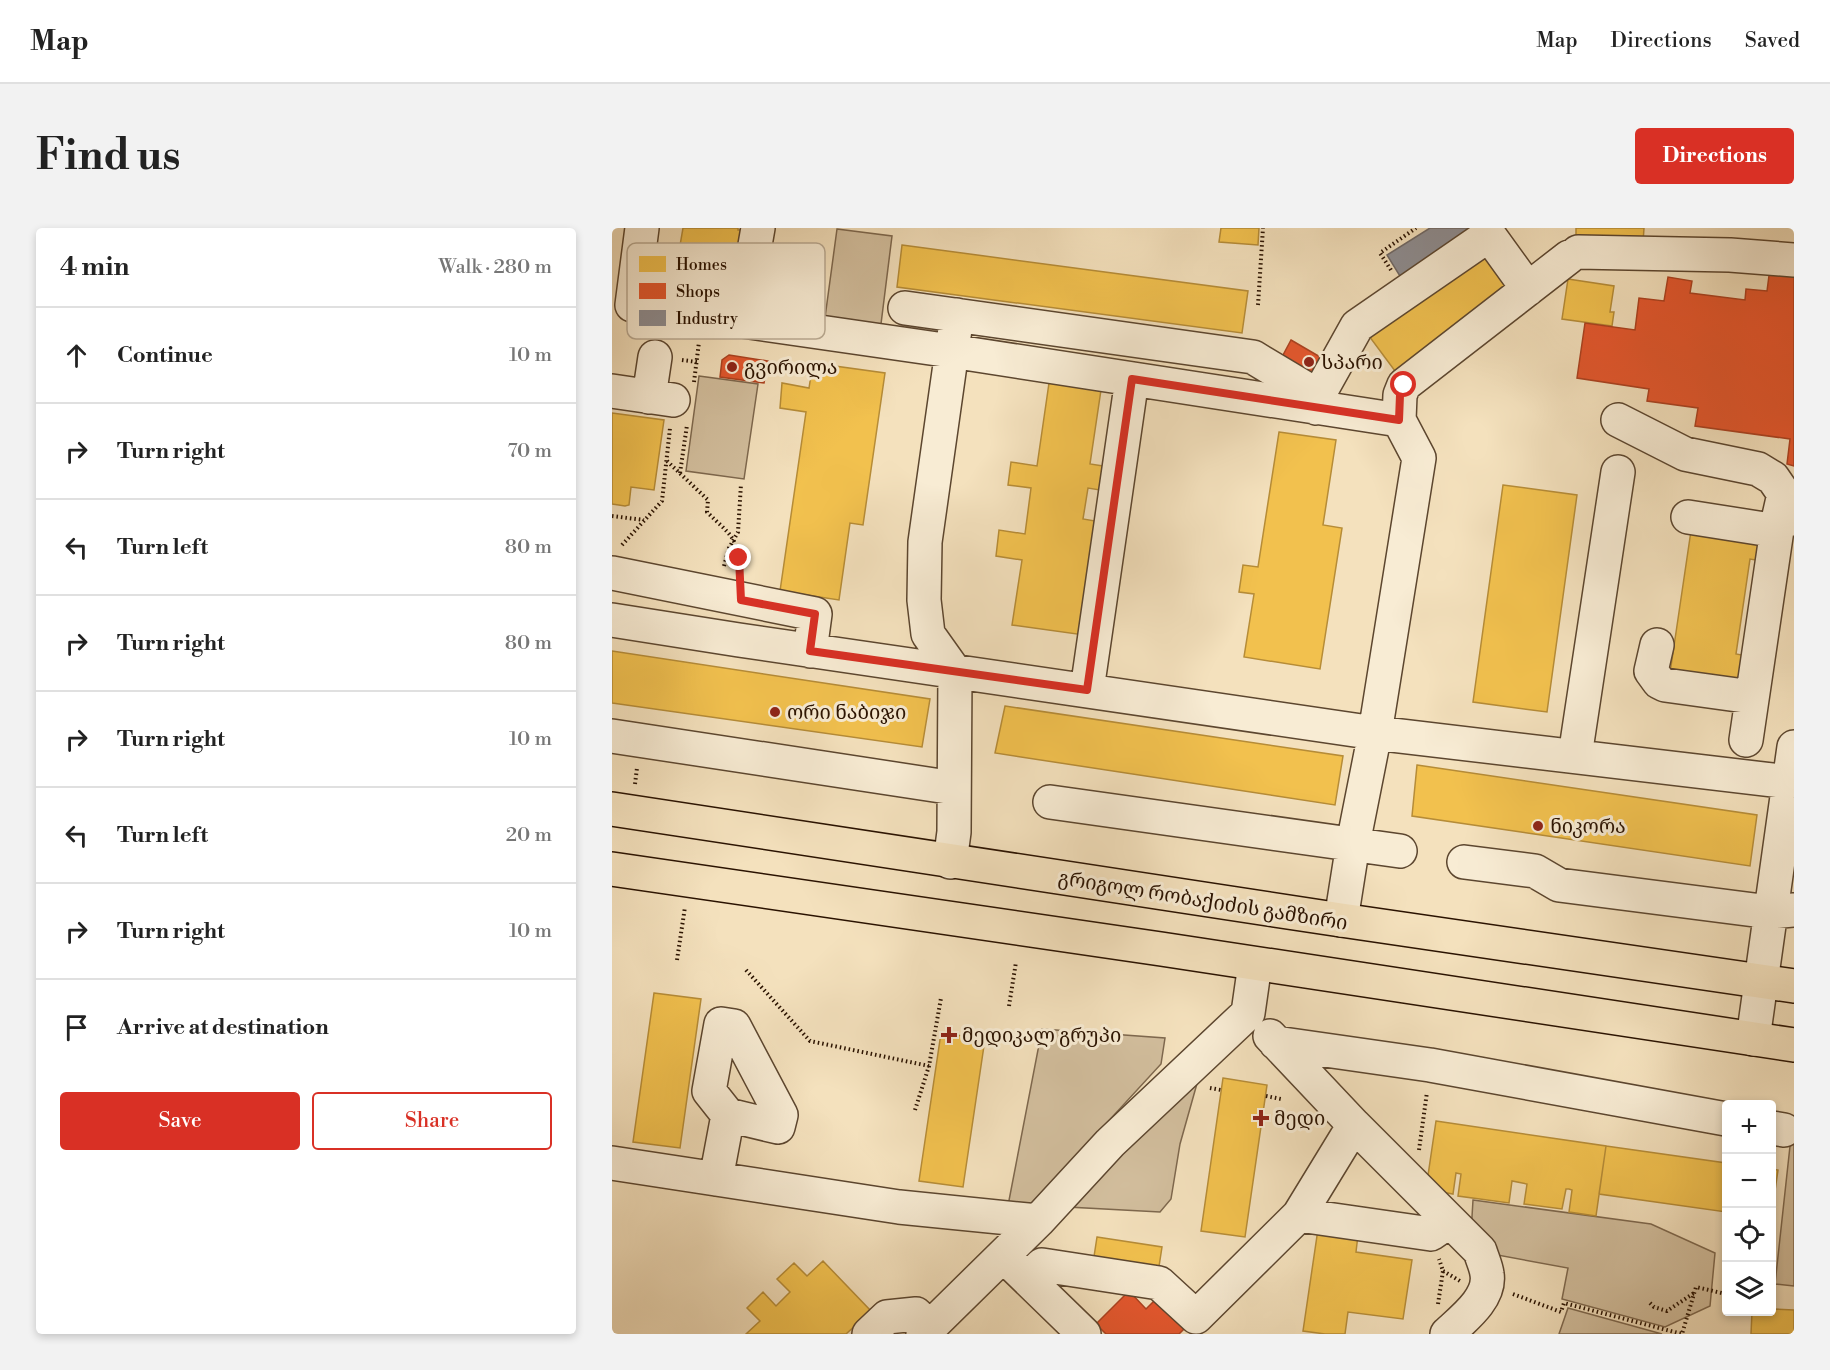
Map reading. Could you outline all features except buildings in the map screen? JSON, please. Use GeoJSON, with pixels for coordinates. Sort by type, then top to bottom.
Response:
{"type":"FeatureCollection","features":[{"type":"Feature","properties":{"kind":"main road","name":"გრიგოლ რობაქიძის გამზირი"},"geometry":{"type":"LineString","coordinates":[[612,809],[950,862],[1794,986]]}},
{"type":"Feature","properties":{"kind":"main road"},"geometry":{"type":"LineString","coordinates":[[612,869],[1794,1045]]}},
{"type":"Feature","properties":{"kind":"street"},"geometry":{"type":"LineString","coordinates":[[640,243],[642,228]]}},
{"type":"Feature","properties":{"kind":"street"},"geometry":{"type":"LineString","coordinates":[[755,243],[758,228]]}},
{"type":"Feature","properties":{"kind":"street"},"geometry":{"type":"LineString","coordinates":[[1317,402],[1357,326],[1489,235],[1528,289]]}},
{"type":"Feature","properties":{"kind":"street"},"geometry":{"type":"LineString","coordinates":[[1341,920],[1375,733],[1419,458],[1399,420],[1400,395],[1404,385],[1574,254],[1730,255],[1794,260]]}},
{"type":"Feature","properties":{"kind":"street"},"geometry":{"type":"LineString","coordinates":[[905,308],[1253,357],[1317,402]]}},
{"type":"Feature","properties":{"kind":"street"},"geometry":{"type":"LineString","coordinates":[[950,862],[954,832],[955,672],[928,634],[924,600],[925,542],[957,315]]}},
{"type":"Feature","properties":{"kind":"street"},"geometry":{"type":"LineString","coordinates":[[825,332],[1132,379],[1317,402],[1399,420]]}},
{"type":"Feature","properties":{"kind":"street"},"geometry":{"type":"LineString","coordinates":[[612,392],[661,399],[655,357]]}},
{"type":"Feature","properties":{"kind":"street"},"geometry":{"type":"LineString","coordinates":[[1087,690],[1132,379]]}},
{"type":"Feature","properties":{"kind":"street"},"geometry":{"type":"LineString","coordinates":[[1618,420],[1685,454],[1758,469],[1773,478],[1784,494],[1783,522],[1746,740]]}},
{"type":"Feature","properties":{"kind":"street"},"geometry":{"type":"LineString","coordinates":[[1575,756],[1618,472]]}},
{"type":"Feature","properties":{"kind":"street"},"geometry":{"type":"LineString","coordinates":[[1688,518],[1783,522]]}},
{"type":"Feature","properties":{"kind":"street"},"geometry":{"type":"LineString","coordinates":[[615,561],[729,598],[815,614],[810,651]]}},
{"type":"Feature","properties":{"kind":"street"},"geometry":{"type":"LineString","coordinates":[[612,620],[1375,733],[1789,782]]}},
{"type":"Feature","properties":{"kind":"street"},"geometry":{"type":"LineString","coordinates":[[1657,645],[1652,671],[1659,682],[1752,697]]}},
{"type":"Feature","properties":{"kind":"street"},"geometry":{"type":"LineString","coordinates":[[612,736],[954,788]]}},
{"type":"Feature","properties":{"kind":"street"},"geometry":{"type":"LineString","coordinates":[[1753,1039],[1762,982],[1782,911],[1789,782],[1794,747]]}},
{"type":"Feature","properties":{"kind":"street"},"geometry":{"type":"LineString","coordinates":[[1050,802],[1400,851]]}},
{"type":"Feature","properties":{"kind":"street"},"geometry":{"type":"LineString","coordinates":[[1464,862],[1535,871],[1559,885],[1782,911]]}},
{"type":"Feature","properties":{"kind":"street"},"geometry":{"type":"LineString","coordinates":[[869,1334],[887,1317],[916,1314],[926,1331],[1038,1221],[1110,1143],[1248,1013],[1256,964]]}},
{"type":"Feature","properties":{"kind":"street"},"geometry":{"type":"LineString","coordinates":[[1248,1013],[1414,1186],[1441,1227],[1480,1251],[1488,1274],[1484,1294],[1465,1316],[1441,1323]]}},
{"type":"Feature","properties":{"kind":"street"},"geometry":{"type":"LineString","coordinates":[[1276,1043],[1431,1065],[1722,1118]]}},
{"type":"Feature","properties":{"kind":"street"},"geometry":{"type":"LineString","coordinates":[[716,1179],[728,1115]]}},
{"type":"Feature","properties":{"kind":"street"},"geometry":{"type":"LineString","coordinates":[[1028,1279],[1042,1265],[1159,1283],[1196,1317],[1299,1215],[1354,1125]]}},
{"type":"Feature","properties":{"kind":"street"},"geometry":{"type":"LineString","coordinates":[[612,1163],[899,1207],[1038,1221]]}},
{"type":"Feature","properties":{"kind":"street"},"geometry":{"type":"LineString","coordinates":[[1299,1215],[1441,1227]]}},
{"type":"Feature","properties":{"kind":"street"},"geometry":{"type":"LineString","coordinates":[[1003,1255],[1084,1334]]}},
{"type":"Feature","properties":{"kind":"path"},"geometry":{"type":"LineString","coordinates":[[1258,305],[1263,228]]}},
{"type":"Feature","properties":{"kind":"path"},"geometry":{"type":"LineString","coordinates":[[1405,293],[1380,253],[1416,228]]}},
{"type":"Feature","properties":{"kind":"path"},"geometry":{"type":"LineString","coordinates":[[615,561],[644,520],[662,501],[667,460],[661,399]]}},
{"type":"Feature","properties":{"kind":"path"},"geometry":{"type":"LineString","coordinates":[[667,460],[708,500],[707,512],[734,538],[739,558],[729,598]]}},
{"type":"Feature","properties":{"kind":"path"},"geometry":{"type":"LineString","coordinates":[[729,598],[729,548],[738,532],[741,483]]}},
{"type":"Feature","properties":{"kind":"path"},"geometry":{"type":"LineString","coordinates":[[612,516],[644,520]]}},
{"type":"Feature","properties":{"kind":"path"},"geometry":{"type":"LineString","coordinates":[[677,960],[685,907]]}},
{"type":"Feature","properties":{"kind":"path"},"geometry":{"type":"LineString","coordinates":[[1009,1006],[1016,962]]}},
{"type":"Feature","properties":{"kind":"path"},"geometry":{"type":"LineString","coordinates":[[746,970],[810,1041],[929,1066]]}},
{"type":"Feature","properties":{"kind":"path"},"geometry":{"type":"LineString","coordinates":[[915,1110],[929,1066],[941,998]]}},
{"type":"Feature","properties":{"kind":"path"},"geometry":{"type":"LineString","coordinates":[[1414,1186],[1431,1065]]}},
{"type":"Feature","properties":{"kind":"path"},"geometry":{"type":"LineString","coordinates":[[1206,1087],[1221,1090]]}},
{"type":"Feature","properties":{"kind":"path"},"geometry":{"type":"LineString","coordinates":[[1266,1096],[1281,1099]]}},
{"type":"Feature","properties":{"kind":"path"},"geometry":{"type":"LineString","coordinates":[[1441,1227],[1443,1271],[1441,1323]]}},
{"type":"Feature","properties":{"kind":"path"},"geometry":{"type":"LineString","coordinates":[[1487,1284],[1561,1312],[1564,1303],[1682,1334],[1696,1287],[1722,1293]]}},
{"type":"Feature","properties":{"kind":"path"},"geometry":{"type":"LineString","coordinates":[[1650,1303],[1654,1307],[1667,1311],[1695,1293]]}},
{"type":"Feature","properties":{"kind":"shaded area"},"geometry":{"type":"Polygon","coordinates":[[[837,229],[892,236],[880,332],[825,325],[837,229]]]}},
{"type":"Feature","properties":{"kind":"shaded area"},"geometry":{"type":"Polygon","coordinates":[[[699,376],[758,384],[744,479],[686,471],[699,376]]]}},
{"type":"Feature","properties":{"kind":"shaded area"},"geometry":{"type":"Polygon","coordinates":[[[1042,1029],[1165,1038],[1161,1064],[1023,1214],[1006,1216],[1042,1029]]]}},
{"type":"Feature","properties":{"kind":"shaded area"},"geometry":{"type":"Polygon","coordinates":[[[1198,1080],[1180,1144],[1171,1199],[1160,1212],[1068,1207],[1198,1080]]]}},
{"type":"Feature","properties":{"kind":"shaded area"},"geometry":{"type":"Polygon","coordinates":[[[1791,1137],[1794,1138],[1794,1286],[1776,1284],[1791,1137]]]}},
{"type":"Feature","properties":{"kind":"shaded area"},"geometry":{"type":"Polygon","coordinates":[[[1473,1200],[1651,1224],[1715,1253],[1710,1306],[1665,1327],[1562,1299],[1568,1268],[1470,1250],[1473,1200]]]}},
{"type":"Feature","properties":{"kind":"shaded area"},"geometry":{"type":"Polygon","coordinates":[[[1568,1308],[1662,1334],[1559,1334],[1568,1308]]]}},
{"type":"Feature","properties":{"kind":"place","name":"სპარი"},"geometry":{"type":"Point","coordinates":[1309,362]}},
{"type":"Feature","properties":{"kind":"place","name":"გვირილა"},"geometry":{"type":"Point","coordinates":[732,367]}},
{"type":"Feature","properties":{"kind":"place","name":"ორი ნაბიჯი"},"geometry":{"type":"Point","coordinates":[775,712]}},
{"type":"Feature","properties":{"kind":"place","name":"ნიკორა"},"geometry":{"type":"Point","coordinates":[1538,826]}},
{"type":"Feature","properties":{"kind":"place","name":"მედიკალ გრუპი"},"geometry":{"type":"Point","coordinates":[949,1035]}},
{"type":"Feature","properties":{"kind":"place","name":"მედი"},"geometry":{"type":"Point","coordinates":[1261,1118]}},
{"type":"Feature","properties":{"kind":"route"},"geometry":{"type":"LineString","coordinates":[[739,558],[741,600],[815,614],[810,651],[1087,690],[1132,379],[1399,420],[1400,395],[1404,385]]}}]}
